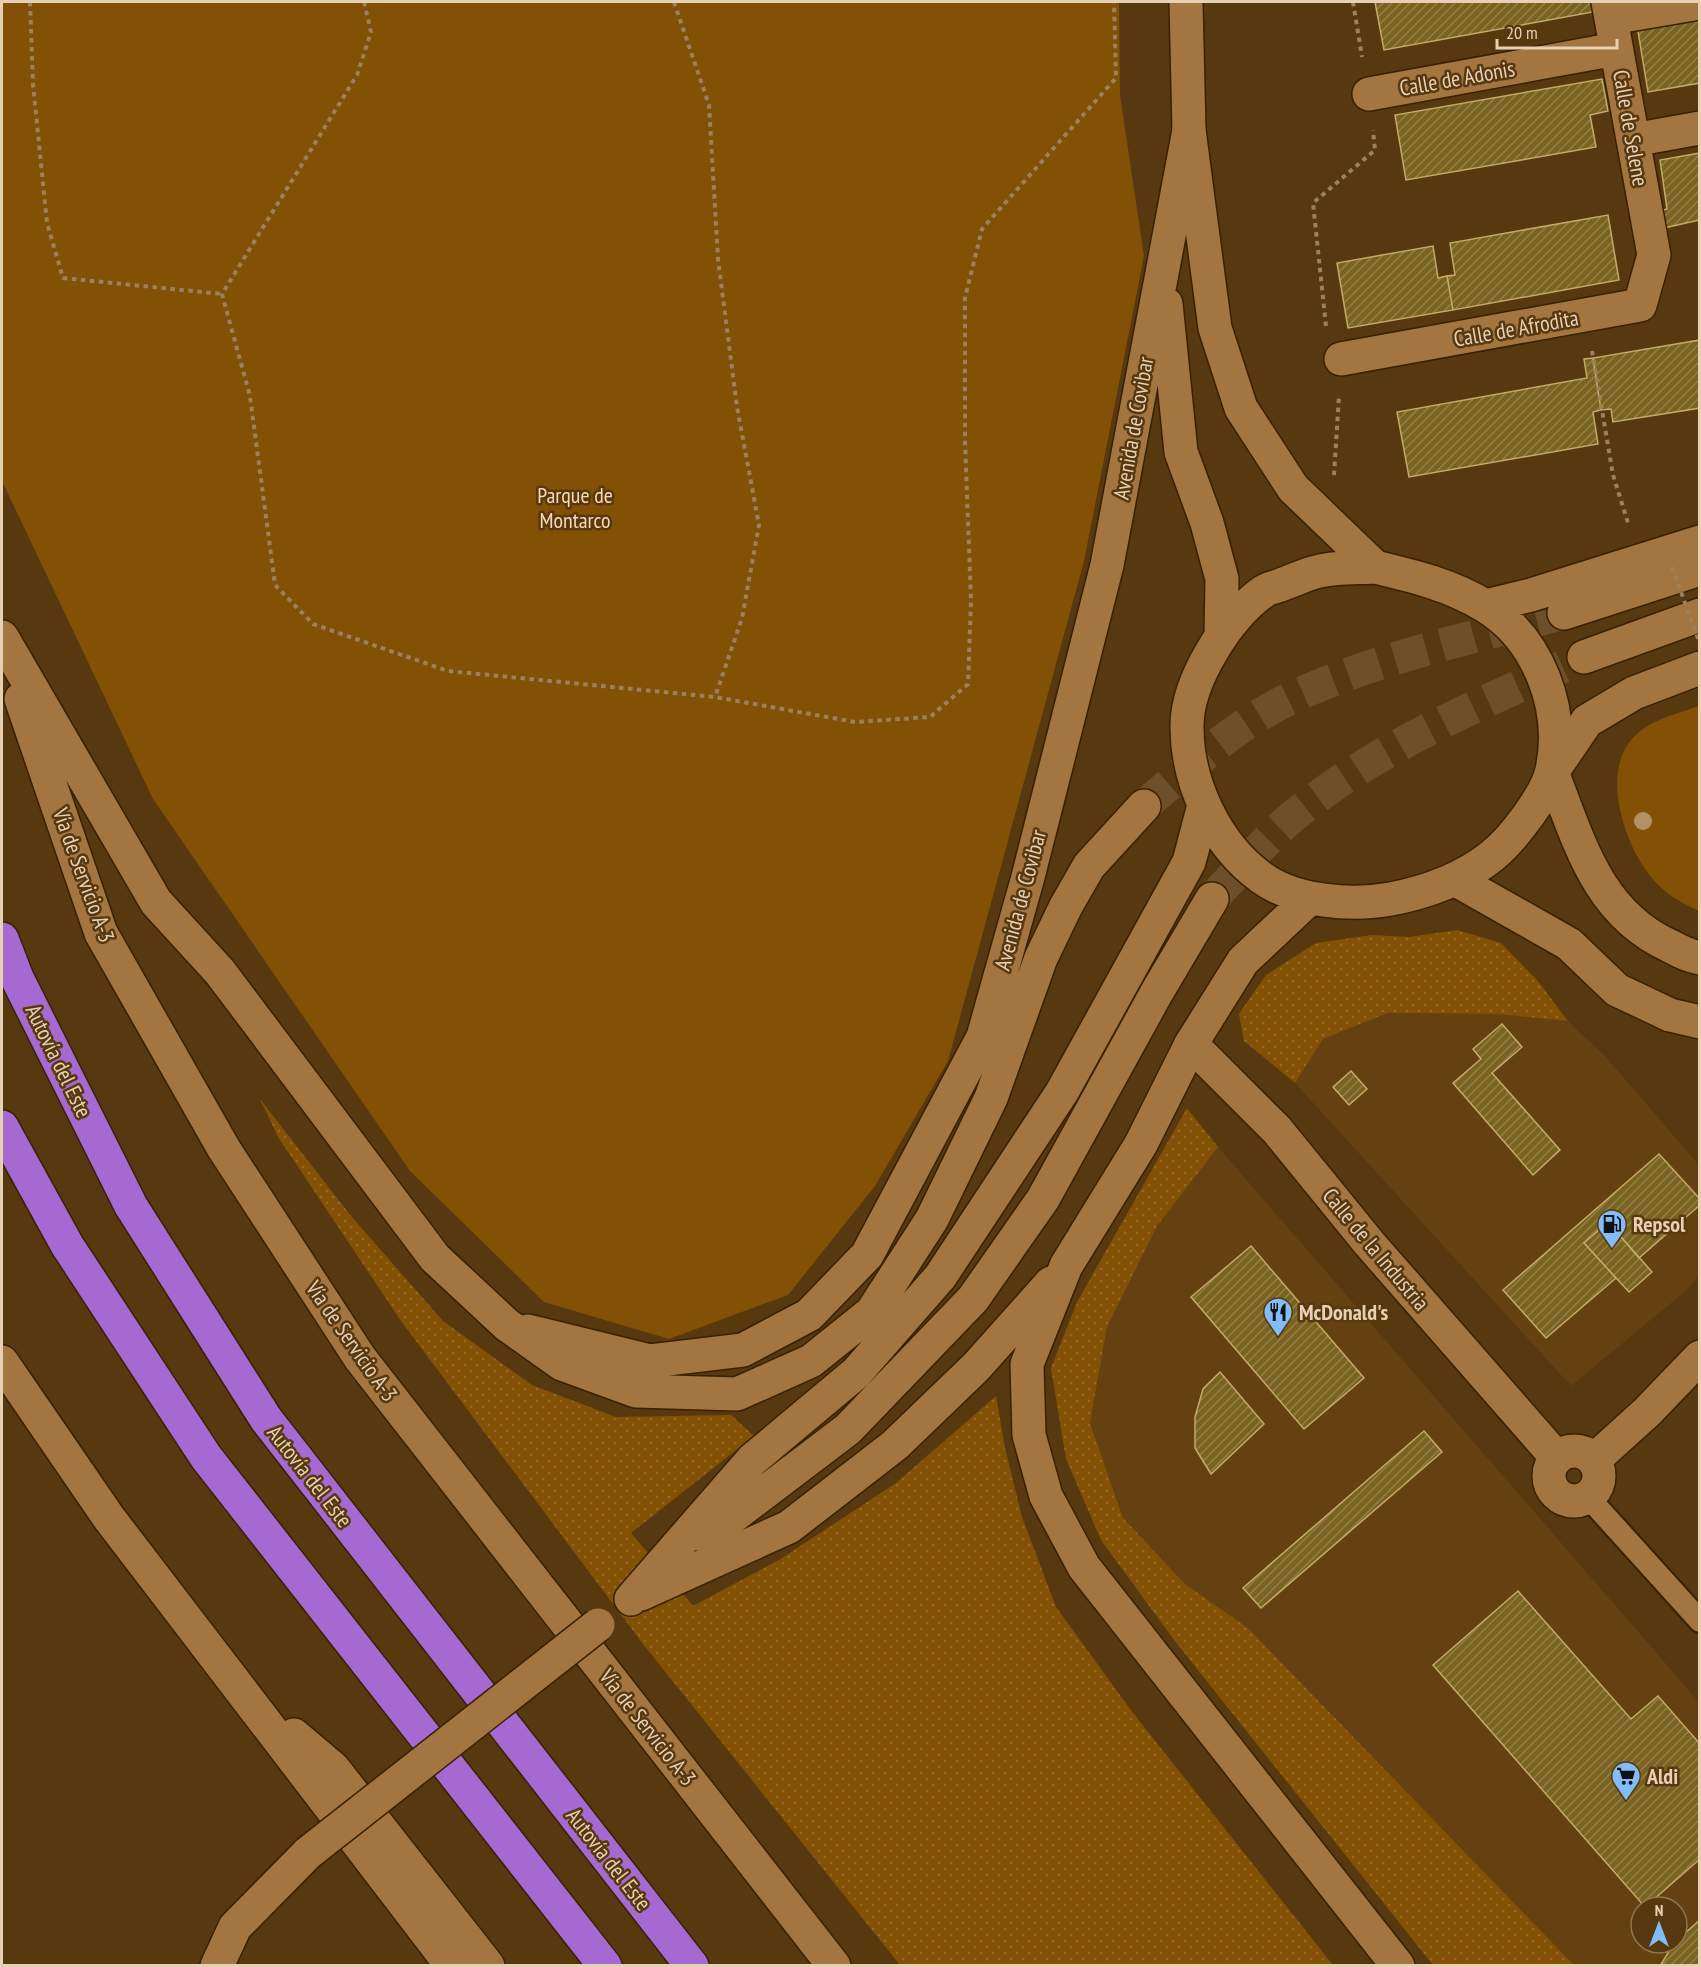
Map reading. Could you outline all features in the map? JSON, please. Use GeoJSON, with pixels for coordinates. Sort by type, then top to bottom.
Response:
{"type":"FeatureCollection","features":[{"type":"Feature","properties":{"kind":"highway","name":"Autovía del Este"},"geometry":{"type":"LineString","coordinates":[[2,939],[17,978],[131,1206],[266,1419],[692,1965]]}},
{"type":"Feature","properties":{"kind":"highway"},"geometry":{"type":"LineString","coordinates":[[2,1127],[67,1245],[206,1457],[605,1965]]}},
{"type":"Feature","properties":{"kind":"main road","name":"Avenida de Covibar"},"geometry":{"type":"LineString","coordinates":[[1186,2],[1189,130],[1215,328],[1241,408],[1293,488],[1375,567]]}},
{"type":"Feature","properties":{"kind":"main road"},"geometry":{"type":"LineString","coordinates":[[1609,10],[1700,3]]}},
{"type":"Feature","properties":{"kind":"main road","name":"Calle de Selene"},"geometry":{"type":"LineString","coordinates":[[1609,10],[1654,255]]}},
{"type":"Feature","properties":{"kind":"main road","name":"Calle de Adonis"},"geometry":{"type":"LineString","coordinates":[[1369,94],[1616,49]]}},
{"type":"Feature","properties":{"kind":"main road"},"geometry":{"type":"LineString","coordinates":[[1633,140],[1700,128]]}},
{"type":"Feature","properties":{"kind":"main road","name":"Avenida de Covibar"},"geometry":{"type":"LineString","coordinates":[[507,1325],[650,1361],[743,1350],[809,1315],[867,1255],[983,1037],[1030,866],[1107,565],[1189,130]]}},
{"type":"Feature","properties":{"kind":"main road","name":"Calle de Afrodita"},"geometry":{"type":"LineString","coordinates":[[1341,359],[1640,305],[1654,255]]}},
{"type":"Feature","properties":{"kind":"main road"},"geometry":{"type":"LineString","coordinates":[[1162,269],[1181,452],[1207,523],[1222,579],[1221,635]]}},
{"type":"Feature","properties":{"kind":"main road"},"geometry":{"type":"LineString","coordinates":[[1485,606],[1531,596],[1700,542]]}},
{"type":"Feature","properties":{"kind":"main road"},"geometry":{"type":"LineString","coordinates":[[1700,668],[1634,693],[1587,722],[1552,772],[1525,821],[1493,855],[1456,880],[1409,895],[1363,904],[1310,898],[1263,880],[1229,847],[1204,805],[1193,770],[1187,723],[1198,677],[1221,635],[1263,591],[1320,571],[1375,567],[1428,579],[1485,606],[1521,636],[1544,678],[1556,722],[1552,772],[1584,855],[1603,892],[1633,925],[1660,942],[1700,958]]}},
{"type":"Feature","properties":{"kind":"main road"},"geometry":{"type":"LineString","coordinates":[[1564,613],[1686,568]]}},
{"type":"Feature","properties":{"kind":"main road"},"geometry":{"type":"LineString","coordinates":[[1584,657],[1700,615]]}},
{"type":"Feature","properties":{"kind":"main road"},"geometry":{"type":"LineString","coordinates":[[2,639],[156,902],[220,972],[435,1258],[507,1325],[562,1364],[636,1391],[737,1394],[811,1361],[872,1312],[932,1219],[991,1098],[1041,958],[1065,906],[1089,866],[1144,806]]}},
{"type":"Feature","properties":{"kind":"main road","name":"Vía de Servicio A-3"},"geometry":{"type":"LineString","coordinates":[[2,639],[101,933],[224,1149],[360,1358],[834,1965]]}},
{"type":"Feature","properties":{"kind":"main road"},"geometry":{"type":"LineString","coordinates":[[631,1599],[752,1460],[856,1373],[940,1277],[1062,1092],[1189,862],[1204,805]]}},
{"type":"Feature","properties":{"kind":"main road"},"geometry":{"type":"LineString","coordinates":[[1456,880],[1569,944],[1617,990],[1685,1018],[1700,1044]]}},
{"type":"Feature","properties":{"kind":"main road"},"geometry":{"type":"LineString","coordinates":[[1310,898],[1244,961],[1191,1044],[1141,1144],[1066,1266],[1027,1364],[1029,1435],[1046,1496],[1084,1567],[1398,1965]]}},
{"type":"Feature","properties":{"kind":"main road"},"geometry":{"type":"LineString","coordinates":[[216,1965],[235,1927],[308,1853],[631,1599],[738,1510],[848,1429],[973,1299],[1043,1199],[1157,992],[1212,899]]}},
{"type":"Feature","properties":{"kind":"main road","name":"Calle de la Industria"},"geometry":{"type":"LineString","coordinates":[[1191,1044],[1284,1138],[1349,1220],[1557,1458]]}},
{"type":"Feature","properties":{"kind":"main road"},"geometry":{"type":"LineString","coordinates":[[631,1599],[789,1527],[895,1445],[976,1367],[1066,1266]]}},
{"type":"Feature","properties":{"kind":"main road"},"geometry":{"type":"LineString","coordinates":[[1594,1460],[1647,1412],[1700,1357]]}},
{"type":"Feature","properties":{"kind":"main road"},"geometry":{"type":"LineString","coordinates":[[2,1362],[109,1518],[452,1965]]}},
{"type":"Feature","properties":{"kind":"main road"},"geometry":{"type":"LineString","coordinates":[[1576,1451],[1594,1460],[1599,1470],[1599,1480],[1588,1497],[1566,1499],[1554,1490],[1550,1474],[1557,1458],[1566,1452],[1576,1451]]}},
{"type":"Feature","properties":{"kind":"main road"},"geometry":{"type":"LineString","coordinates":[[244,1693],[333,1768],[488,1965]]}},
{"type":"Feature","properties":{"kind":"lane"},"geometry":{"type":"LineString","coordinates":[[1588,1497],[1700,1621]]}},
{"type":"Feature","properties":{"kind":"path"},"geometry":{"type":"LineString","coordinates":[[30,2],[33,84],[46,223],[63,278],[222,294]]}},
{"type":"Feature","properties":{"kind":"path"},"geometry":{"type":"LineString","coordinates":[[364,2],[371,32],[357,75],[222,294],[250,396],[275,585],[313,624],[448,670],[715,697],[855,722],[930,717],[968,684],[971,602],[965,440],[965,298],[982,229],[1116,78],[1114,2]]}},
{"type":"Feature","properties":{"kind":"path"},"geometry":{"type":"LineString","coordinates":[[674,2],[709,105],[719,270],[737,407],[759,525],[742,618],[715,697]]}},
{"type":"Feature","properties":{"kind":"path"},"geometry":{"type":"LineString","coordinates":[[1334,482],[1341,359],[1328,337],[1313,203],[1375,150],[1369,94],[1353,2]]}},
{"type":"Feature","properties":{"kind":"path"},"geometry":{"type":"LineString","coordinates":[[1586,315],[1613,475],[1631,531]]}},
{"type":"Feature","properties":{"kind":"path"},"geometry":{"type":"LineString","coordinates":[[1686,568],[1700,644]]}},
{"type":"Feature","properties":{"kind":"shaded area"},"geometry":{"type":"Polygon","coordinates":[[[1388,1013],[1497,1014],[1568,1021],[1606,1057],[1699,1165],[1699,1275],[1688,1289],[1571,1386],[1295,1083],[1323,1039],[1388,1013]]]}},
{"type":"Feature","properties":{"kind":"shaded area"},"geometry":{"type":"Polygon","coordinates":[[[1218,1147],[1699,1702],[1699,1965],[1574,1965],[1248,1628],[1185,1584],[1123,1518],[1090,1423],[1107,1327],[1157,1226],[1218,1147]]]}},
{"type":"Feature","properties":{"kind":"green space","name":"Parque de Montarco"},"geometry":{"type":"Polygon","coordinates":[[[2,2],[1119,2],[1120,95],[1144,256],[1084,561],[948,1061],[875,1186],[788,1295],[669,1339],[544,1302],[410,1171],[153,799],[2,481],[2,2]]]}},
{"type":"Feature","properties":{"kind":"green space"},"geometry":{"type":"Polygon","coordinates":[[[1700,706],[1699,911],[1667,893],[1641,863],[1624,826],[1617,785],[1619,766],[1625,749],[1637,734],[1658,720],[1700,706]]]}},
{"type":"Feature","properties":{"kind":"green space"},"geometry":{"type":"Polygon","coordinates":[[[1457,930],[1501,943],[1537,980],[1568,1021],[1497,1014],[1388,1013],[1323,1039],[1295,1083],[1244,1041],[1239,1014],[1266,975],[1316,943],[1372,935],[1409,937],[1457,930]]]}},
{"type":"Feature","properties":{"kind":"green space"},"geometry":{"type":"Polygon","coordinates":[[[260,1099],[351,1216],[443,1321],[532,1385],[616,1417],[731,1415],[754,1436],[631,1533],[693,1606],[779,1560],[896,1483],[996,1396],[1005,1448],[1022,1517],[1056,1607],[1133,1713],[1333,1965],[900,1965],[643,1644],[401,1321],[278,1137],[260,1099]]]}},
{"type":"Feature","properties":{"kind":"green space"},"geometry":{"type":"Polygon","coordinates":[[[1187,1108],[1218,1147],[1157,1226],[1107,1327],[1090,1423],[1123,1518],[1185,1584],[1248,1628],[1574,1965],[1433,1965],[1174,1640],[1101,1540],[1066,1459],[1051,1368],[1077,1302],[1187,1108]]]}},
{"type":"Feature","properties":{"kind":"building"},"geometry":{"type":"Polygon","coordinates":[[[1375,2],[1591,2],[1593,12],[1384,50],[1375,2]]]}},
{"type":"Feature","properties":{"kind":"building"},"geometry":{"type":"Polygon","coordinates":[[[1700,14],[1700,83],[1648,92],[1637,25],[1700,14]]]}},
{"type":"Feature","properties":{"kind":"building"},"geometry":{"type":"Polygon","coordinates":[[[1602,79],[1608,111],[1590,115],[1596,147],[1406,180],[1395,115],[1602,79]]]}},
{"type":"Feature","properties":{"kind":"building"},"geometry":{"type":"Polygon","coordinates":[[[1700,153],[1700,220],[1659,229],[1655,212],[1667,209],[1660,160],[1700,153]]]}},
{"type":"Feature","properties":{"kind":"building"},"geometry":{"type":"Polygon","coordinates":[[[1608,215],[1619,280],[1453,310],[1447,276],[1455,275],[1450,243],[1608,215]]]}},
{"type":"Feature","properties":{"kind":"building"},"geometry":{"type":"Polygon","coordinates":[[[1433,246],[1438,278],[1447,276],[1453,310],[1348,328],[1337,263],[1433,246]]]}},
{"type":"Feature","properties":{"kind":"building"},"geometry":{"type":"Polygon","coordinates":[[[1700,340],[1700,408],[1613,422],[1611,409],[1601,410],[1593,358],[1700,340]]]}},
{"type":"Feature","properties":{"kind":"building"},"geometry":{"type":"Polygon","coordinates":[[[1593,358],[1601,410],[1593,412],[1598,444],[1409,477],[1397,412],[1587,378],[1584,359],[1593,358]]]}},
{"type":"Feature","properties":{"kind":"building"},"geometry":{"type":"Polygon","coordinates":[[[1502,1024],[1522,1047],[1492,1073],[1560,1150],[1533,1175],[1453,1083],[1481,1059],[1473,1049],[1502,1024]]]}},
{"type":"Feature","properties":{"kind":"building"},"geometry":{"type":"Polygon","coordinates":[[[1351,1071],[1367,1089],[1349,1105],[1333,1087],[1351,1071]]]}},
{"type":"Feature","properties":{"kind":"building"},"geometry":{"type":"Polygon","coordinates":[[[1659,1154],[1700,1199],[1700,1205],[1639,1258],[1608,1222],[1584,1243],[1616,1278],[1546,1338],[1503,1290],[1659,1154]]]}},
{"type":"Feature","properties":{"kind":"building","name":"Repsol"},"geometry":{"type":"Polygon","coordinates":[[[1608,1222],[1652,1272],[1629,1292],[1584,1243],[1608,1222]]]}},
{"type":"Feature","properties":{"kind":"building","name":"McDonald's"},"geometry":{"type":"Polygon","coordinates":[[[1251,1246],[1364,1378],[1304,1429],[1191,1297],[1251,1246]]]}},
{"type":"Feature","properties":{"kind":"building"},"geometry":{"type":"Polygon","coordinates":[[[1220,1372],[1264,1424],[1211,1474],[1195,1448],[1195,1417],[1203,1389],[1220,1372]]]}},
{"type":"Feature","properties":{"kind":"building"},"geometry":{"type":"Polygon","coordinates":[[[1424,1431],[1442,1452],[1261,1608],[1243,1588],[1424,1431]]]}},
{"type":"Feature","properties":{"kind":"building","name":"Aldi"},"geometry":{"type":"Polygon","coordinates":[[[1518,1591],[1631,1719],[1658,1696],[1700,1744],[1700,1859],[1659,1895],[1634,1895],[1433,1665],[1518,1591]]]}},
{"type":"Feature","properties":{"kind":"building"},"geometry":{"type":"Polygon","coordinates":[[[1700,1920],[1700,1966],[1660,1966],[1667,1955],[1689,1955],[1689,1930],[1700,1920]]]}},
{"type":"Feature","properties":{"kind":"tunnel"},"geometry":{"type":"LineString","coordinates":[[1144,806],[1232,733],[1291,698],[1391,660],[1564,613]]}},
{"type":"Feature","properties":{"kind":"tunnel"},"geometry":{"type":"LineString","coordinates":[[1212,899],[1292,817],[1325,791],[1360,768],[1433,727],[1584,657]]}},
{"type":"Feature","properties":{"kind":"place","name":"Repsol"},"geometry":{"type":"Point","coordinates":[1612,1250]}},
{"type":"Feature","properties":{"kind":"place","name":"McDonald's"},"geometry":{"type":"Point","coordinates":[1278,1338]}},
{"type":"Feature","properties":{"kind":"place","name":"Aldi"},"geometry":{"type":"Point","coordinates":[1626,1802]}}]}
